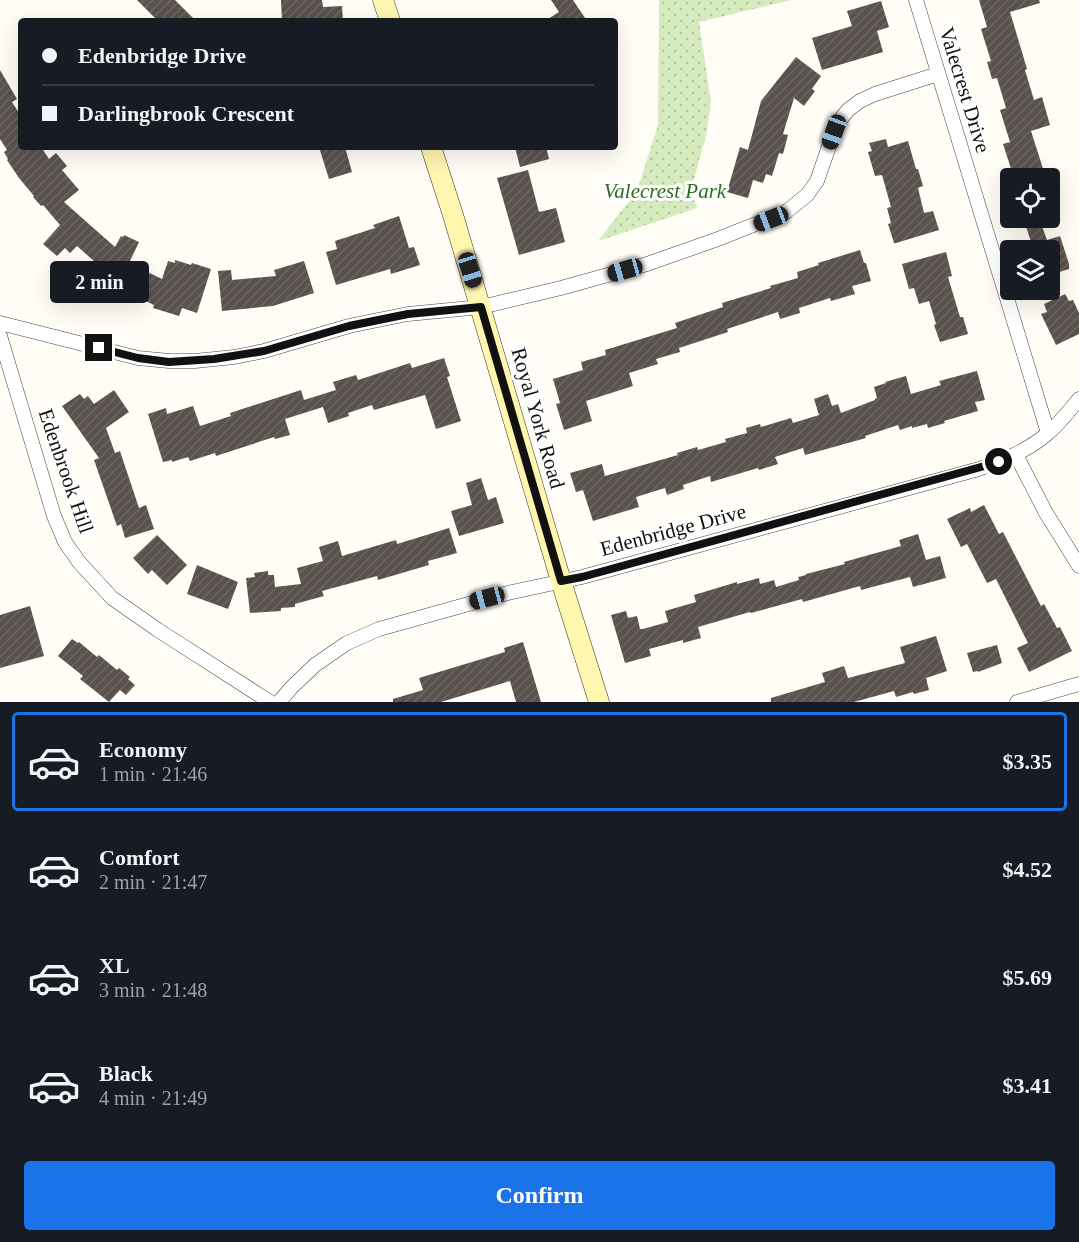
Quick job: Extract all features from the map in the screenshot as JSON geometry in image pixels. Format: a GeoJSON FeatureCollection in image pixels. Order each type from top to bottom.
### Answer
{"type":"FeatureCollection","features":[{"type":"Feature","properties":{"kind":"main road"},"geometry":{"type":"LineString","coordinates":[[383,0],[389,18]]}},
{"type":"Feature","properties":{"kind":"main road","name":"Royal York Road"},"geometry":{"type":"LineString","coordinates":[[432,150],[599,702]]}},
{"type":"Feature","properties":{"kind":"street","name":"Valecrest Drive"},"geometry":{"type":"LineString","coordinates":[[916,0],[1048,433]]}},
{"type":"Feature","properties":{"kind":"street"},"geometry":{"type":"LineString","coordinates":[[0,323],[138,358],[169,362],[195,361],[264,351],[349,326],[398,316],[481,307],[561,288],[647,264],[786,212],[807,195],[817,181],[834,132],[848,110],[875,94],[938,74]]}},
{"type":"Feature","properties":{"kind":"street","name":"Edenbrook Hill"},"geometry":{"type":"LineString","coordinates":[[0,336],[54,516],[65,542],[79,562],[119,603],[270,702]]}},
{"type":"Feature","properties":{"kind":"street","name":"Edenbridge Drive"},"geometry":{"type":"LineString","coordinates":[[279,702],[315,665],[347,643],[379,629],[508,592],[593,574],[980,469],[1016,455],[1048,433],[1079,399]]}},
{"type":"Feature","properties":{"kind":"street"},"geometry":{"type":"LineString","coordinates":[[1016,455],[1046,513],[1079,566]]}},
{"type":"Feature","properties":{"kind":"street"},"geometry":{"type":"LineString","coordinates":[[1017,702],[1079,684]]}},
{"type":"Feature","properties":{"kind":"green space","name":"Valecrest Park"},"geometry":{"type":"Polygon","coordinates":[[[659,0],[791,0],[699,22],[711,102],[706,136],[691,190],[697,208],[598,241],[637,191],[658,125],[659,0]]]}},
{"type":"Feature","properties":{"kind":"building"},"geometry":{"type":"Polygon","coordinates":[[[137,0],[175,0],[193,18],[155,18],[137,0]]]}},
{"type":"Feature","properties":{"kind":"building"},"geometry":{"type":"Polygon","coordinates":[[[281,0],[322,0],[323,7],[342,6],[343,18],[282,18],[281,0]]]}},
{"type":"Feature","properties":{"kind":"building"},"geometry":{"type":"Polygon","coordinates":[[[551,0],[573,0],[585,18],[550,18],[559,12],[551,0]]]}},
{"type":"Feature","properties":{"kind":"building"},"geometry":{"type":"Polygon","coordinates":[[[979,0],[1039,0],[1040,3],[1010,12],[1034,100],[1042,97],[1050,125],[1031,131],[1043,168],[1011,168],[1003,144],[1010,142],[1000,110],[1006,108],[997,78],[992,79],[987,62],[991,61],[981,29],[987,27],[979,0]]]}},
{"type":"Feature","properties":{"kind":"building"},"geometry":{"type":"Polygon","coordinates":[[[881,1],[889,27],[877,31],[883,52],[822,70],[812,38],[852,26],[847,11],[881,1]]]}},
{"type":"Feature","properties":{"kind":"building"},"geometry":{"type":"Polygon","coordinates":[[[796,57],[821,76],[812,89],[815,91],[804,106],[794,98],[783,134],[788,135],[783,154],[779,153],[772,176],[766,174],[763,183],[753,180],[748,198],[727,192],[740,147],[748,150],[761,101],[796,57]]]}},
{"type":"Feature","properties":{"kind":"building"},"geometry":{"type":"Polygon","coordinates":[[[0,70],[17,99],[12,102],[18,111],[18,150],[43,150],[49,159],[56,153],[67,166],[62,170],[79,190],[64,202],[115,247],[124,235],[139,242],[129,263],[162,279],[168,261],[175,263],[175,260],[191,265],[192,263],[211,269],[197,313],[182,308],[179,316],[153,308],[154,305],[100,279],[104,270],[77,246],[70,253],[65,248],[57,256],[43,244],[60,225],[33,197],[19,178],[7,160],[4,152],[7,150],[0,139],[0,70]]]}},
{"type":"Feature","properties":{"kind":"building"},"geometry":{"type":"Polygon","coordinates":[[[886,139],[888,147],[908,141],[923,186],[918,188],[924,213],[933,211],[939,230],[894,243],[888,224],[891,223],[887,208],[891,207],[882,175],[875,176],[868,152],[872,151],[869,143],[886,139]]]}},
{"type":"Feature","properties":{"kind":"building"},"geometry":{"type":"Polygon","coordinates":[[[320,150],[346,150],[352,172],[329,179],[320,150]]]}},
{"type":"Feature","properties":{"kind":"building"},"geometry":{"type":"Polygon","coordinates":[[[516,150],[547,150],[549,159],[520,167],[516,150]]]}},
{"type":"Feature","properties":{"kind":"building"},"geometry":{"type":"Polygon","coordinates":[[[528,170],[539,212],[556,208],[565,242],[519,255],[497,178],[528,170]]]}},
{"type":"Feature","properties":{"kind":"building"},"geometry":{"type":"Polygon","coordinates":[[[399,216],[409,248],[414,247],[420,265],[391,274],[390,269],[336,285],[326,252],[337,249],[335,241],[375,228],[373,225],[399,216]]]}},
{"type":"Feature","properties":{"kind":"building"},"geometry":{"type":"Polygon","coordinates":[[[1027,228],[1043,228],[1047,240],[1030,240],[1027,228]]]}},
{"type":"Feature","properties":{"kind":"building"},"geometry":{"type":"Polygon","coordinates":[[[1060,236],[1069,269],[1060,272],[1060,240],[1047,240],[1060,236]]]}},
{"type":"Feature","properties":{"kind":"building"},"geometry":{"type":"Polygon","coordinates":[[[860,250],[871,281],[852,286],[855,294],[831,301],[830,298],[799,308],[800,313],[780,319],[778,312],[679,348],[680,352],[656,359],[658,364],[629,373],[633,386],[586,401],[592,421],[564,430],[556,404],[560,403],[553,379],[583,370],[581,362],[606,355],[605,350],[677,328],[675,323],[723,307],[722,303],[798,278],[797,272],[819,265],[818,263],[860,250]]]}},
{"type":"Feature","properties":{"kind":"building"},"geometry":{"type":"Polygon","coordinates":[[[946,252],[952,276],[948,277],[960,317],[963,317],[968,334],[940,342],[929,301],[919,304],[914,288],[909,289],[902,264],[946,252]]]}},
{"type":"Feature","properties":{"kind":"building"},"geometry":{"type":"Polygon","coordinates":[[[304,261],[314,293],[273,306],[222,311],[218,271],[231,270],[232,280],[276,276],[274,270],[304,261]]]}},
{"type":"Feature","properties":{"kind":"building"},"geometry":{"type":"Polygon","coordinates":[[[1065,294],[1069,301],[1073,300],[1079,313],[1079,334],[1056,345],[1041,314],[1047,312],[1044,304],[1052,300],[1060,300],[1060,296],[1065,294]]]}},
{"type":"Feature","properties":{"kind":"building"},"geometry":{"type":"Polygon","coordinates":[[[444,358],[450,376],[447,377],[461,421],[436,429],[425,395],[374,410],[372,405],[328,423],[323,407],[285,419],[290,435],[275,439],[274,437],[216,456],[215,453],[190,461],[188,457],[163,462],[148,414],[166,408],[167,414],[193,406],[200,426],[231,416],[230,413],[301,390],[304,400],[336,390],[333,382],[356,375],[358,380],[410,363],[412,368],[444,358]]]}},
{"type":"Feature","properties":{"kind":"building"},"geometry":{"type":"Polygon","coordinates":[[[977,371],[985,400],[975,402],[978,411],[928,428],[927,424],[900,430],[898,425],[865,436],[866,438],[805,455],[803,448],[775,457],[778,464],[759,470],[758,468],[711,482],[710,476],[683,485],[684,489],[667,495],[665,488],[636,497],[639,507],[593,521],[583,490],[576,492],[570,473],[602,464],[605,476],[678,455],[677,453],[697,447],[698,450],[726,442],[725,439],[747,433],[746,428],[760,424],[761,427],[791,418],[793,423],[819,415],[814,399],[828,394],[832,406],[838,404],[841,413],[875,400],[877,398],[874,387],[885,382],[906,376],[911,394],[941,385],[939,381],[977,371]]]}},
{"type":"Feature","properties":{"kind":"building"},"geometry":{"type":"Polygon","coordinates":[[[114,390],[129,412],[106,428],[115,453],[120,451],[139,508],[146,505],[154,529],[125,538],[121,524],[117,526],[94,460],[99,458],[62,406],[80,394],[84,399],[88,396],[94,404],[114,390]]]}},
{"type":"Feature","properties":{"kind":"building"},"geometry":{"type":"Polygon","coordinates":[[[481,478],[488,500],[496,497],[504,523],[459,536],[451,511],[472,505],[466,483],[481,478]]]}},
{"type":"Feature","properties":{"kind":"building"},"geometry":{"type":"Polygon","coordinates":[[[984,505],[999,534],[1003,532],[1041,606],[1044,604],[1057,628],[1060,627],[1072,651],[1029,672],[1017,648],[1028,643],[996,579],[987,583],[967,544],[961,547],[947,519],[970,508],[971,512],[984,505]]]}},
{"type":"Feature","properties":{"kind":"building"},"geometry":{"type":"Polygon","coordinates":[[[449,528],[457,553],[428,561],[429,565],[378,580],[377,576],[322,591],[324,596],[295,604],[295,607],[281,608],[281,611],[250,613],[246,578],[255,577],[254,573],[268,571],[268,575],[274,575],[275,587],[301,584],[297,568],[323,561],[319,547],[338,541],[342,556],[396,540],[397,544],[449,528]]]}},
{"type":"Feature","properties":{"kind":"building"},"geometry":{"type":"Polygon","coordinates":[[[918,534],[926,560],[940,556],[946,578],[913,587],[910,577],[861,590],[860,586],[803,602],[802,599],[750,612],[698,627],[701,638],[649,649],[651,656],[625,663],[611,615],[626,611],[628,618],[637,616],[640,629],[643,629],[668,622],[665,611],[696,602],[694,595],[759,578],[760,584],[774,580],[776,587],[799,580],[798,577],[806,574],[901,546],[899,540],[918,534]]]}},
{"type":"Feature","properties":{"kind":"building"},"geometry":{"type":"Polygon","coordinates":[[[157,535],[187,565],[167,585],[152,570],[148,574],[133,558],[157,535]]]}},
{"type":"Feature","properties":{"kind":"building"},"geometry":{"type":"Polygon","coordinates":[[[197,565],[238,582],[228,609],[187,594],[197,565]]]}},
{"type":"Feature","properties":{"kind":"building"},"geometry":{"type":"Polygon","coordinates":[[[30,606],[44,656],[0,668],[0,615],[30,606]]]}},
{"type":"Feature","properties":{"kind":"building"},"geometry":{"type":"Polygon","coordinates":[[[936,636],[947,671],[926,678],[929,690],[896,697],[894,691],[854,702],[771,702],[771,698],[825,682],[822,673],[844,666],[848,678],[905,663],[900,647],[936,636]]]}},
{"type":"Feature","properties":{"kind":"building"},"geometry":{"type":"Polygon","coordinates":[[[72,639],[97,657],[99,655],[117,670],[119,668],[130,677],[128,679],[135,685],[126,695],[120,690],[109,702],[80,679],[83,676],[58,656],[72,639]]]}},
{"type":"Feature","properties":{"kind":"building"},"geometry":{"type":"Polygon","coordinates":[[[523,642],[541,702],[516,702],[510,681],[441,702],[393,702],[393,699],[423,690],[419,678],[505,652],[504,648],[523,642]]]}},
{"type":"Feature","properties":{"kind":"building"},"geometry":{"type":"Polygon","coordinates":[[[997,645],[1002,663],[973,672],[967,653],[997,645]]]}},
{"type":"Feature","properties":{"kind":"route"},"geometry":{"type":"LineString","coordinates":[[99,348],[138,358],[169,362],[234,357],[264,351],[349,326],[408,314],[481,307],[561,581],[999,462]]}}]}
